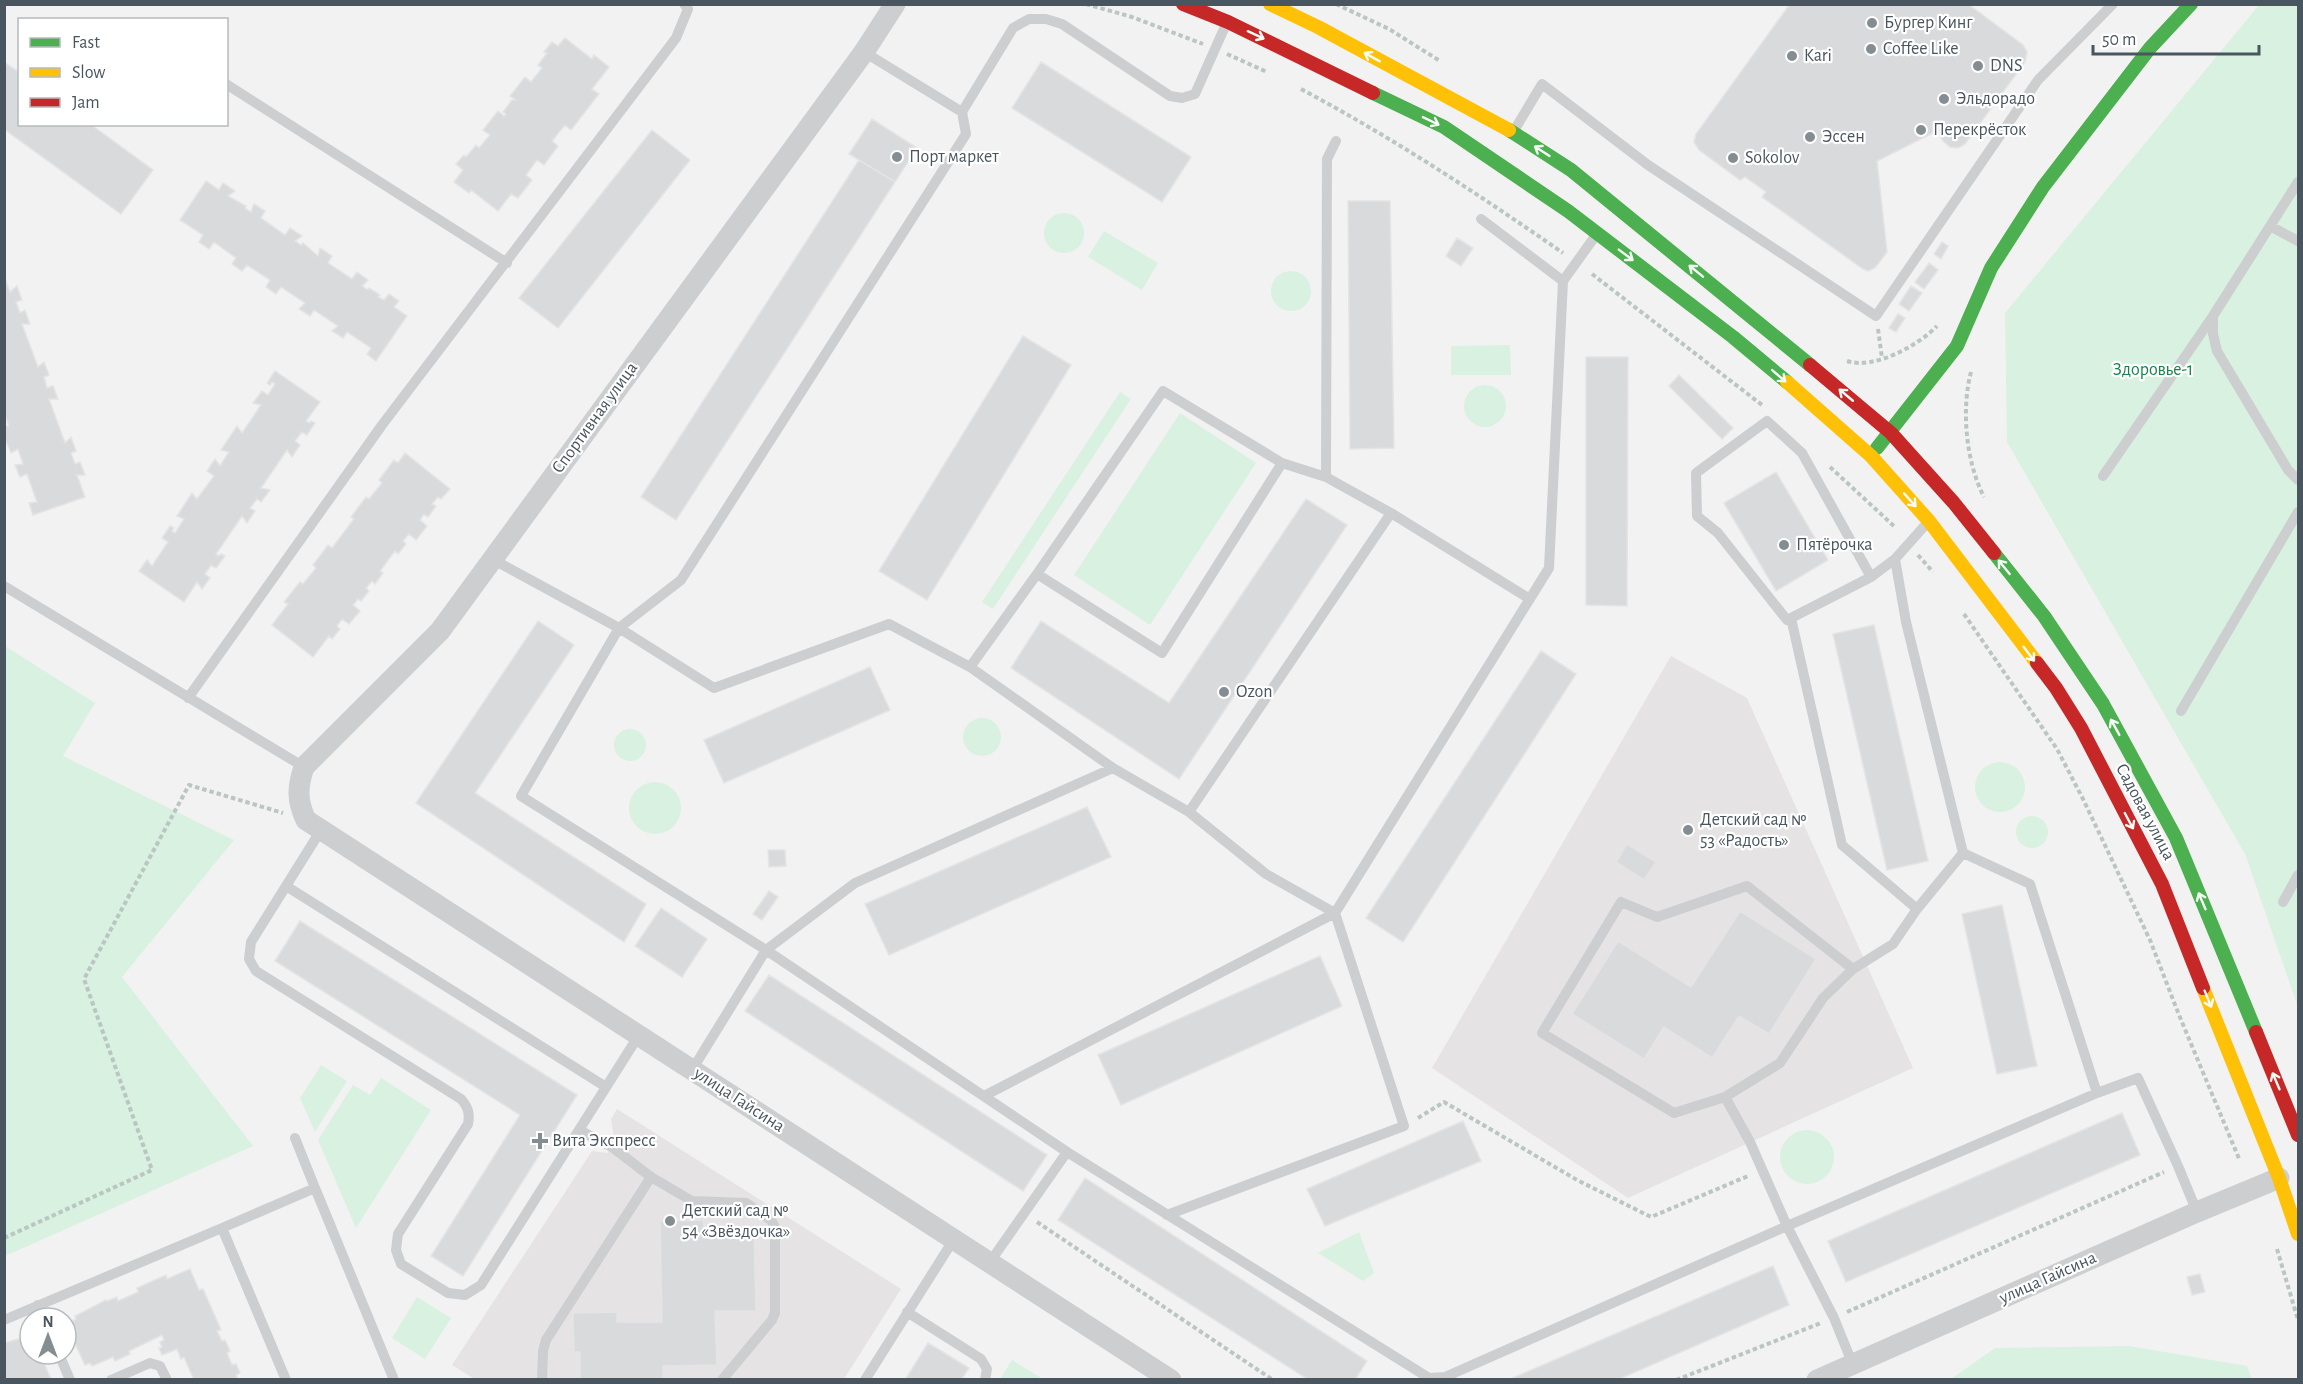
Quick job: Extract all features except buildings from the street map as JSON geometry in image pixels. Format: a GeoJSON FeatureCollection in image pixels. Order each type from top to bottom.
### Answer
{"type":"FeatureCollection","features":[{"type":"Feature","properties":{"kind":"street","name":"Спортивная улица"},"geometry":{"type":"LineString","coordinates":[[304,767],[435,638],[864,52],[896,4]]}},
{"type":"Feature","properties":{"kind":"street","name":"Садовая улица"},"geometry":{"type":"LineString","coordinates":[[1183,4],[1227,22],[1444,127],[1568,211],[1733,337],[1871,456],[1929,521],[2056,688],[2081,728],[2163,884],[2279,1178],[2298,1234]]}},
{"type":"Feature","properties":{"kind":"street","name":"Садовая улица"},"geometry":{"type":"LineString","coordinates":[[1270,4],[1318,27],[1513,132],[1571,170],[1790,347],[1891,433],[1954,503],[2044,616],[2103,704],[2176,838],[2298,1135]]}},
{"type":"Feature","properties":{"kind":"street"},"geometry":{"type":"LineString","coordinates":[[1871,456],[1957,346],[1991,267],[2043,187],[2150,48],[2191,4]]}},
{"type":"Feature","properties":{"kind":"street"},"geometry":{"type":"LineString","coordinates":[[304,767],[298,783],[300,806],[314,825]]}},
{"type":"Feature","properties":{"kind":"street","name":"улица Гайсина"},"geometry":{"type":"LineString","coordinates":[[314,825],[1171,1380]]}},
{"type":"Feature","properties":{"kind":"street","name":"улица Гайсина"},"geometry":{"type":"LineString","coordinates":[[1817,1380],[2279,1178]]}},
{"type":"Feature","properties":{"kind":"lane"},"geometry":{"type":"LineString","coordinates":[[188,698],[382,425],[676,38],[688,9],[684,4]]}},
{"type":"Feature","properties":{"kind":"lane"},"geometry":{"type":"LineString","coordinates":[[1513,132],[1542,84],[1648,165],[1876,316],[2038,80],[2113,4]]}},
{"type":"Feature","properties":{"kind":"lane"},"geometry":{"type":"LineString","coordinates":[[1227,22],[1195,94],[1182,98],[1170,96],[1062,24],[1046,19],[1029,19],[1013,28],[962,112],[966,134],[681,580],[620,628],[521,796],[766,950],[1067,1152],[1429,1379],[1445,1377],[1787,1226],[2097,1093],[2138,1078],[2197,1212]]}},
{"type":"Feature","properties":{"kind":"lane"},"geometry":{"type":"LineString","coordinates":[[864,52],[962,112]]}},
{"type":"Feature","properties":{"kind":"lane"},"geometry":{"type":"LineString","coordinates":[[228,85],[507,263]]}},
{"type":"Feature","properties":{"kind":"lane"},"geometry":{"type":"LineString","coordinates":[[1326,477],[1327,159],[1336,141]]}},
{"type":"Feature","properties":{"kind":"lane"},"geometry":{"type":"LineString","coordinates":[[2103,476],[2213,316],[2298,182]]}},
{"type":"Feature","properties":{"kind":"lane"},"geometry":{"type":"LineString","coordinates":[[1481,219],[1563,281]]}},
{"type":"Feature","properties":{"kind":"lane"},"geometry":{"type":"LineString","coordinates":[[2270,226],[2298,241]]}},
{"type":"Feature","properties":{"kind":"lane"},"geometry":{"type":"LineString","coordinates":[[984,1096],[1335,913],[1550,568],[1563,281],[1598,234]]}},
{"type":"Feature","properties":{"kind":"lane"},"geometry":{"type":"LineString","coordinates":[[2213,316],[2213,334],[2217,351],[2288,470],[2298,480]]}},
{"type":"Feature","properties":{"kind":"lane"},"geometry":{"type":"LineString","coordinates":[[970,668],[1163,391],[1282,463],[1326,477],[1391,513],[1530,599]]}},
{"type":"Feature","properties":{"kind":"lane"},"geometry":{"type":"LineString","coordinates":[[1871,576],[1802,453],[1767,421],[1696,473],[1697,516],[1718,533],[1787,620],[1871,576],[1895,559],[1929,521]]}},
{"type":"Feature","properties":{"kind":"lane"},"geometry":{"type":"LineString","coordinates":[[1037,574],[1162,653],[1282,463]]}},
{"type":"Feature","properties":{"kind":"lane"},"geometry":{"type":"LineString","coordinates":[[2181,711],[2298,512]]}},
{"type":"Feature","properties":{"kind":"lane"},"geometry":{"type":"LineString","coordinates":[[1189,812],[1391,513]]}},
{"type":"Feature","properties":{"kind":"lane"},"geometry":{"type":"LineString","coordinates":[[492,559],[620,628],[714,688],[889,624],[970,668],[1113,768],[1189,812],[1266,874],[1335,913],[1404,1126],[1167,1215]]}},
{"type":"Feature","properties":{"kind":"lane"},"geometry":{"type":"LineString","coordinates":[[1895,559],[1906,622],[1963,853]]}},
{"type":"Feature","properties":{"kind":"lane"},"geometry":{"type":"LineString","coordinates":[[4,586],[304,767]]}},
{"type":"Feature","properties":{"kind":"lane"},"geometry":{"type":"LineString","coordinates":[[1791,618],[1842,845],[1917,909]]}},
{"type":"Feature","properties":{"kind":"lane"},"geometry":{"type":"LineString","coordinates":[[692,1070],[766,950],[855,883],[1113,768]]}},
{"type":"Feature","properties":{"kind":"lane"},"geometry":{"type":"LineString","coordinates":[[314,825],[286,886],[251,942],[248,954],[252,965],[256,971],[461,1099],[468,1110],[468,1124],[398,1234],[396,1250],[401,1264],[448,1293],[456,1295],[473,1292],[481,1286],[639,1035]]}},
{"type":"Feature","properties":{"kind":"lane"},"geometry":{"type":"LineString","coordinates":[[1853,969],[1747,886],[1657,916],[1621,902],[1542,1033],[1674,1113],[1725,1097],[1780,1063],[1823,998],[1853,969],[1893,944],[1917,909],[1963,853]]}},
{"type":"Feature","properties":{"kind":"lane"},"geometry":{"type":"LineString","coordinates":[[1963,853],[2030,884],[2097,1093]]}},
{"type":"Feature","properties":{"kind":"lane"},"geometry":{"type":"LineString","coordinates":[[2283,902],[2298,875]]}},
{"type":"Feature","properties":{"kind":"lane"},"geometry":{"type":"LineString","coordinates":[[286,886],[606,1087]]}},
{"type":"Feature","properties":{"kind":"lane"},"geometry":{"type":"LineString","coordinates":[[1725,1097],[1750,1142],[1853,1365]]}},
{"type":"Feature","properties":{"kind":"lane"},"geometry":{"type":"LineString","coordinates":[[579,1130],[612,1147],[651,1177],[692,1201],[749,1204],[771,1220],[775,1227],[775,1313],[772,1320],[722,1380]]}},
{"type":"Feature","properties":{"kind":"lane"},"geometry":{"type":"LineString","coordinates":[[295,1138],[394,1380]]}},
{"type":"Feature","properties":{"kind":"lane"},"geometry":{"type":"LineString","coordinates":[[990,1262],[1067,1152]]}},
{"type":"Feature","properties":{"kind":"lane"},"geometry":{"type":"LineString","coordinates":[[542,1380],[543,1350],[546,1340],[651,1177]]}},
{"type":"Feature","properties":{"kind":"lane"},"geometry":{"type":"LineString","coordinates":[[4,1320],[315,1188]]}},
{"type":"Feature","properties":{"kind":"lane"},"geometry":{"type":"LineString","coordinates":[[222,1228],[286,1380]]}},
{"type":"Feature","properties":{"kind":"lane"},"geometry":{"type":"LineString","coordinates":[[865,1380],[954,1239]]}},
{"type":"Feature","properties":{"kind":"lane"},"geometry":{"type":"LineString","coordinates":[[907,1312],[981,1359],[987,1369],[985,1380]]}},
{"type":"Feature","properties":{"kind":"lane"},"geometry":{"type":"LineString","coordinates":[[111,1380],[150,1363],[160,1366],[167,1380]]}},
{"type":"Feature","properties":{"kind":"lane"},"geometry":{"type":"LineString","coordinates":[[64,1366],[70,1380]]}},
{"type":"Feature","properties":{"kind":"path"},"geometry":{"type":"LineString","coordinates":[[1086,4],[1132,17],[1203,44]]}},
{"type":"Feature","properties":{"kind":"path"},"geometry":{"type":"LineString","coordinates":[[1336,4],[1389,29],[1448,66]]}},
{"type":"Feature","properties":{"kind":"path"},"geometry":{"type":"LineString","coordinates":[[1227,54],[1277,77]]}},
{"type":"Feature","properties":{"kind":"path"},"geometry":{"type":"LineString","coordinates":[[1296,86],[1351,115],[1452,177],[1564,254]]}},
{"type":"Feature","properties":{"kind":"path"},"geometry":{"type":"LineString","coordinates":[[1592,274],[1749,394]]}},
{"type":"Feature","properties":{"kind":"path"},"geometry":{"type":"LineString","coordinates":[[1876,316],[1881,358]]}},
{"type":"Feature","properties":{"kind":"path"},"geometry":{"type":"LineString","coordinates":[[1844,360],[1850,363],[1865,363],[1914,347],[1939,323]]}},
{"type":"Feature","properties":{"kind":"path"},"geometry":{"type":"LineString","coordinates":[[1915,552],[1938,578]]}},
{"type":"Feature","properties":{"kind":"path"},"geometry":{"type":"LineString","coordinates":[[1959,606],[2057,750],[2083,799],[2150,940],[2240,1161]]}},
{"type":"Feature","properties":{"kind":"path"},"geometry":{"type":"LineString","coordinates":[[4,1238],[152,1170],[84,979],[189,785],[314,825]]}},
{"type":"Feature","properties":{"kind":"path"},"geometry":{"type":"LineString","coordinates":[[1404,1126],[1444,1102],[1577,1180],[1652,1217],[1761,1170]]}},
{"type":"Feature","properties":{"kind":"path"},"geometry":{"type":"LineString","coordinates":[[1676,1380],[1833,1318],[2178,1166]]}},
{"type":"Feature","properties":{"kind":"path"},"geometry":{"type":"LineString","coordinates":[[1024,1213],[1274,1380]]}},
{"type":"Feature","properties":{"kind":"path"},"geometry":{"type":"LineString","coordinates":[[2276,1246],[2298,1320]]}},
{"type":"Feature","properties":{"kind":"shaded area","name":"Детский сад № 53 «Радость»"},"geometry":{"type":"Polygon","coordinates":[[[1671,656],[1747,698],[1913,1068],[1628,1198],[1432,1068],[1671,656]]]}},
{"type":"Feature","properties":{"kind":"shaded area","name":"Детский сад № 54 «Звёздочка»"},"geometry":{"type":"Polygon","coordinates":[[[617,1109],[901,1289],[844,1379],[476,1380],[452,1365],[592,1151],[607,1153],[612,1147],[615,1142],[611,1119],[617,1109]]]}},
{"type":"Feature","properties":{"kind":"green space","name":"Здоровье-1"},"geometry":{"type":"Polygon","coordinates":[[[2259,5],[2298,5],[2298,1007],[2245,854],[2007,442],[2005,313],[2259,5]]]}},
{"type":"Feature","properties":{"kind":"green space"},"geometry":{"type":"Polygon","coordinates":[[[1064,213],[1072,214],[1078,219],[1083,225],[1083,241],[1078,247],[1072,252],[1064,253],[1056,252],[1050,247],[1045,241],[1044,233],[1045,225],[1050,219],[1056,214],[1064,213]]]}},
{"type":"Feature","properties":{"kind":"green space"},"geometry":{"type":"Polygon","coordinates":[[[1104,231],[1158,263],[1142,290],[1088,257],[1104,231]]]}},
{"type":"Feature","properties":{"kind":"green space"},"geometry":{"type":"Polygon","coordinates":[[[1291,271],[1305,277],[1311,291],[1305,305],[1291,311],[1277,305],[1271,291],[1277,277],[1291,271]]]}},
{"type":"Feature","properties":{"kind":"green space"},"geometry":{"type":"Polygon","coordinates":[[[1510,345],[1511,375],[1451,375],[1451,346],[1510,345]]]}},
{"type":"Feature","properties":{"kind":"green space"},"geometry":{"type":"Polygon","coordinates":[[[1485,385],[1493,386],[1500,391],[1505,398],[1505,414],[1500,421],[1493,426],[1485,427],[1477,426],[1470,421],[1465,414],[1464,406],[1465,398],[1470,391],[1477,386],[1485,385]]]}},
{"type":"Feature","properties":{"kind":"green space"},"geometry":{"type":"Polygon","coordinates":[[[1120,392],[1131,399],[993,609],[982,602],[1120,392]]]}},
{"type":"Feature","properties":{"kind":"green space"},"geometry":{"type":"Polygon","coordinates":[[[1180,413],[1256,463],[1150,625],[1074,575],[1180,413]]]}},
{"type":"Feature","properties":{"kind":"green space"},"geometry":{"type":"Polygon","coordinates":[[[5,646],[95,703],[63,756],[234,840],[122,977],[253,1146],[5,1256],[5,646]]]}},
{"type":"Feature","properties":{"kind":"green space"},"geometry":{"type":"Polygon","coordinates":[[[982,718],[996,723],[1001,737],[996,751],[982,756],[968,751],[963,737],[968,723],[982,718]]]}},
{"type":"Feature","properties":{"kind":"green space"},"geometry":{"type":"Polygon","coordinates":[[[630,729],[641,734],[646,745],[641,756],[630,761],[619,756],[614,745],[619,734],[630,729]]]}},
{"type":"Feature","properties":{"kind":"green space"},"geometry":{"type":"Polygon","coordinates":[[[2000,762],[2009,764],[2020,773],[2025,787],[2023,796],[2014,807],[2000,812],[1991,810],[1980,801],[1975,787],[1977,778],[1986,767],[2000,762]]]}},
{"type":"Feature","properties":{"kind":"green space"},"geometry":{"type":"Polygon","coordinates":[[[655,782],[665,784],[673,790],[679,798],[681,808],[679,818],[673,826],[665,832],[655,834],[645,832],[637,826],[631,818],[629,808],[631,798],[637,790],[645,784],[655,782]]]}},
{"type":"Feature","properties":{"kind":"green space"},"geometry":{"type":"Polygon","coordinates":[[[2032,816],[2043,821],[2048,832],[2043,843],[2032,848],[2021,843],[2016,832],[2021,821],[2032,816]]]}},
{"type":"Feature","properties":{"kind":"green space"},"geometry":{"type":"Polygon","coordinates":[[[321,1065],[347,1081],[315,1132],[300,1098],[321,1065]]]}},
{"type":"Feature","properties":{"kind":"green space"},"geometry":{"type":"Polygon","coordinates":[[[381,1078],[431,1110],[356,1228],[318,1140],[353,1085],[370,1095],[381,1078]]]}},
{"type":"Feature","properties":{"kind":"green space"},"geometry":{"type":"Polygon","coordinates":[[[1802,1130],[1812,1130],[1822,1134],[1830,1142],[1834,1157],[1830,1172],[1822,1180],[1812,1184],[1802,1184],[1792,1180],[1784,1172],[1780,1162],[1780,1152],[1784,1142],[1792,1134],[1802,1130]]]}},
{"type":"Feature","properties":{"kind":"green space"},"geometry":{"type":"Polygon","coordinates":[[[1359,1232],[1374,1273],[1363,1281],[1318,1253],[1359,1232]]]}},
{"type":"Feature","properties":{"kind":"green space"},"geometry":{"type":"Polygon","coordinates":[[[417,1297],[451,1318],[425,1359],[392,1338],[417,1297]]]}},
{"type":"Feature","properties":{"kind":"green space"},"geometry":{"type":"Polygon","coordinates":[[[2129,1346],[2247,1366],[2252,1379],[1951,1379],[1995,1348],[2129,1346]]]}},
{"type":"Feature","properties":{"kind":"green space"},"geometry":{"type":"Polygon","coordinates":[[[1012,1360],[1043,1379],[1000,1379],[1012,1360]]]}},
{"type":"Feature","properties":{"kind":"traffic: fast"},"geometry":{"type":"LineString","coordinates":[[1877,448],[1957,346],[1991,268],[2043,187],[2150,48],[2191,4]]}},
{"type":"Feature","properties":{"kind":"traffic: fast"},"geometry":{"type":"LineString","coordinates":[[1373,93],[1444,127],[1568,211],[1733,337],[1787,382]]}},
{"type":"Feature","properties":{"kind":"traffic: fast"},"geometry":{"type":"LineString","coordinates":[[1509,130],[1571,170],[1810,365]]}},
{"type":"Feature","properties":{"kind":"traffic: fast"},"geometry":{"type":"LineString","coordinates":[[1994,553],[2044,616],[2103,704],[2176,838],[2256,1032]]}},
{"type":"Feature","properties":{"kind":"traffic: slow"},"geometry":{"type":"LineString","coordinates":[[1270,4],[1318,27],[1509,130]]}},
{"type":"Feature","properties":{"kind":"traffic: slow"},"geometry":{"type":"LineString","coordinates":[[1787,382],[1871,456],[1929,521],[2037,663]]}},
{"type":"Feature","properties":{"kind":"traffic: slow"},"geometry":{"type":"LineString","coordinates":[[2203,988],[2279,1178],[2298,1234]]}},
{"type":"Feature","properties":{"kind":"traffic: jam"},"geometry":{"type":"LineString","coordinates":[[1183,4],[1228,22],[1373,93]]}},
{"type":"Feature","properties":{"kind":"traffic: jam"},"geometry":{"type":"LineString","coordinates":[[1810,365],[1891,433],[1954,503],[1994,553]]}},
{"type":"Feature","properties":{"kind":"traffic: jam"},"geometry":{"type":"LineString","coordinates":[[2037,663],[2081,728],[2162,884],[2203,988]]}},
{"type":"Feature","properties":{"kind":"traffic: jam"},"geometry":{"type":"LineString","coordinates":[[2256,1032],[2298,1135]]}},
{"type":"Feature","properties":{"kind":"place","name":"Бургер Кинг"},"geometry":{"type":"Point","coordinates":[1872,23]}},
{"type":"Feature","properties":{"kind":"place","name":"Coffee Like"},"geometry":{"type":"Point","coordinates":[1871,49]}},
{"type":"Feature","properties":{"kind":"place","name":"Kari"},"geometry":{"type":"Point","coordinates":[1792,56]}},
{"type":"Feature","properties":{"kind":"place","name":"DNS"},"geometry":{"type":"Point","coordinates":[1978,66]}},
{"type":"Feature","properties":{"kind":"place","name":"Эльдорадо"},"geometry":{"type":"Point","coordinates":[1944,99]}},
{"type":"Feature","properties":{"kind":"place","name":"Перекрёсток"},"geometry":{"type":"Point","coordinates":[1921,130]}},
{"type":"Feature","properties":{"kind":"place","name":"Эссен"},"geometry":{"type":"Point","coordinates":[1810,137]}},
{"type":"Feature","properties":{"kind":"place","name":"Порт маркет"},"geometry":{"type":"Point","coordinates":[897,157]}},
{"type":"Feature","properties":{"kind":"place","name":"Sokolov"},"geometry":{"type":"Point","coordinates":[1733,158]}},
{"type":"Feature","properties":{"kind":"place","name":"Пятёрочка"},"geometry":{"type":"Point","coordinates":[1784,545]}},
{"type":"Feature","properties":{"kind":"place","name":"Ozon"},"geometry":{"type":"Point","coordinates":[1224,692]}},
{"type":"Feature","properties":{"kind":"place","name":"Детский сад № 53 «Радость»"},"geometry":{"type":"Point","coordinates":[1688,830]}},
{"type":"Feature","properties":{"kind":"place","name":"Вита Экспресс"},"geometry":{"type":"Point","coordinates":[540,1141]}},
{"type":"Feature","properties":{"kind":"place","name":"Детский сад № 54 «Звёздочка»"},"geometry":{"type":"Point","coordinates":[670,1221]}}]}
